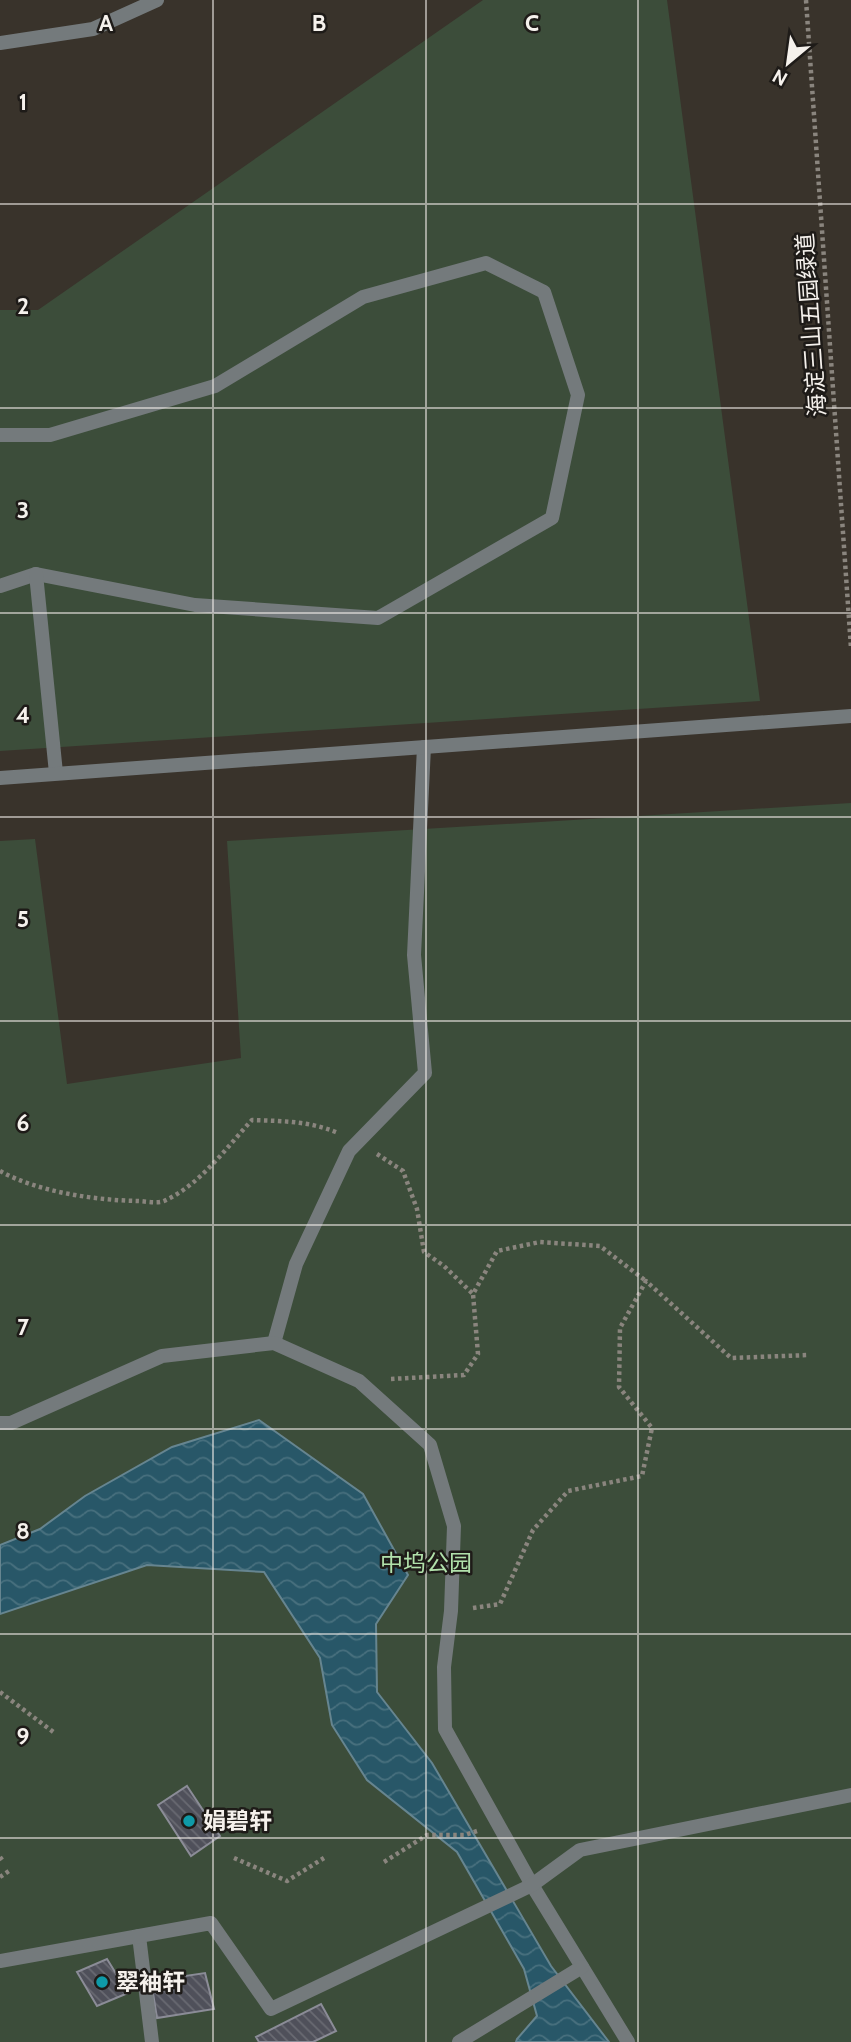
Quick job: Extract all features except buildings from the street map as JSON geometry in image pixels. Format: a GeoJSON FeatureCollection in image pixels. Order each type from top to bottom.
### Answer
{"type":"FeatureCollection","features":[{"type":"Feature","properties":{"kind":"street"},"geometry":{"type":"LineString","coordinates":[[0,43],[93,29],[156,0]]}},
{"type":"Feature","properties":{"kind":"street"},"geometry":{"type":"LineString","coordinates":[[0,435],[50,435],[215,386],[363,297],[486,263],[544,292],[578,395],[552,518],[378,618],[195,605],[36,574],[0,586]]}},
{"type":"Feature","properties":{"kind":"street"},"geometry":{"type":"LineString","coordinates":[[36,574],[56,773]]}},
{"type":"Feature","properties":{"kind":"street"},"geometry":{"type":"LineString","coordinates":[[0,778],[851,716]]}},
{"type":"Feature","properties":{"kind":"street"},"geometry":{"type":"LineString","coordinates":[[274,1343],[296,1264],[349,1151],[425,1073],[414,955],[424,747]]}},
{"type":"Feature","properties":{"kind":"street"},"geometry":{"type":"LineString","coordinates":[[0,1423],[11,1423],[162,1356],[274,1343],[359,1381],[430,1445],[454,1526],[451,1611],[444,1667],[445,1729],[532,1885],[628,2042]]}},
{"type":"Feature","properties":{"kind":"street"},"geometry":{"type":"LineString","coordinates":[[0,1961],[211,1923],[271,2009],[532,1885],[580,1850],[851,1795]]}},
{"type":"Feature","properties":{"kind":"street"},"geometry":{"type":"LineString","coordinates":[[139,1936],[152,2042]]}},
{"type":"Feature","properties":{"kind":"street"},"geometry":{"type":"LineString","coordinates":[[459,2042],[582,1967]]}},
{"type":"Feature","properties":{"kind":"path","name":"海淀三山五园绿道"},"geometry":{"type":"LineString","coordinates":[[806,0],[851,648]]}},
{"type":"Feature","properties":{"kind":"path"},"geometry":{"type":"LineString","coordinates":[[0,1171],[70,1194],[162,1202],[195,1181],[252,1120],[320,1125],[358,1142],[403,1171],[417,1209],[424,1252],[444,1266],[473,1294]]}},
{"type":"Feature","properties":{"kind":"path"},"geometry":{"type":"LineString","coordinates":[[359,1381],[464,1375],[478,1354],[473,1294],[497,1251],[540,1242],[600,1246],[646,1281],[731,1358],[809,1355]]}},
{"type":"Feature","properties":{"kind":"path"},"geometry":{"type":"LineString","coordinates":[[451,1611],[500,1604],[533,1530],[568,1491],[642,1476],[652,1428],[619,1387],[620,1328],[646,1281]]}},
{"type":"Feature","properties":{"kind":"path"},"geometry":{"type":"LineString","coordinates":[[0,1692],[56,1734]]}},
{"type":"Feature","properties":{"kind":"path"},"geometry":{"type":"LineString","coordinates":[[384,1862],[427,1835],[465,1835],[498,1825]]}},
{"type":"Feature","properties":{"kind":"path"},"geometry":{"type":"LineString","coordinates":[[234,1858],[287,1881],[324,1858]]}},
{"type":"Feature","properties":{"kind":"path"},"geometry":{"type":"LineString","coordinates":[[0,1877],[9,1871]]}},
{"type":"Feature","properties":{"kind":"green space"},"geometry":{"type":"Polygon","coordinates":[[[483,0],[667,0],[760,701],[0,751],[0,310],[38,310],[483,0]]]}},
{"type":"Feature","properties":{"kind":"green space","name":"中坞公园"},"geometry":{"type":"Polygon","coordinates":[[[851,803],[851,2042],[0,2042],[0,841],[35,839],[67,1084],[241,1058],[227,841],[851,803]]]}},
{"type":"Feature","properties":{"kind":"water"},"geometry":{"type":"Polygon","coordinates":[[[259,1420],[363,1494],[408,1575],[376,1624],[377,1692],[432,1763],[551,1966],[609,2042],[516,2042],[537,2016],[524,1969],[457,1852],[367,1780],[332,1725],[320,1658],[264,1572],[147,1565],[0,1614],[0,1545],[40,1529],[85,1496],[172,1447],[259,1420]]]}},
{"type":"Feature","properties":{"kind":"place","name":"娟碧轩"},"geometry":{"type":"Point","coordinates":[189,1821]}},
{"type":"Feature","properties":{"kind":"place","name":"翠袖轩"},"geometry":{"type":"Point","coordinates":[102,1982]}}]}
